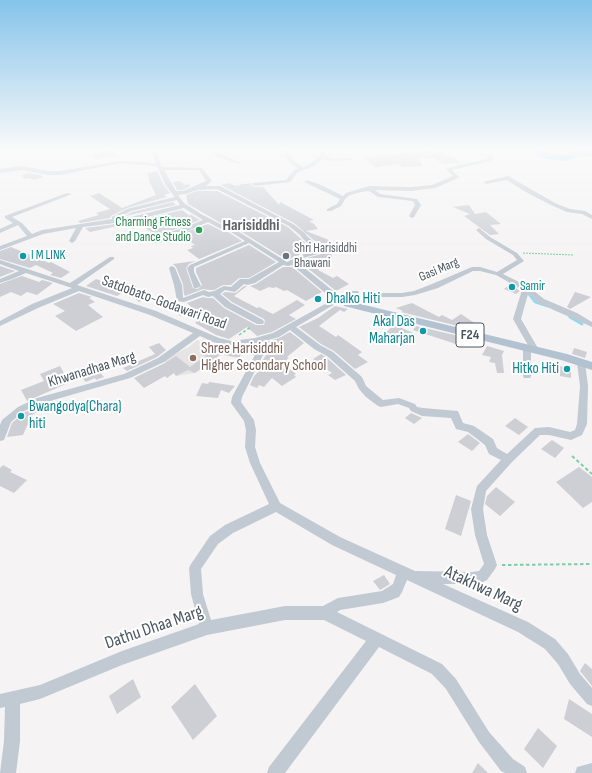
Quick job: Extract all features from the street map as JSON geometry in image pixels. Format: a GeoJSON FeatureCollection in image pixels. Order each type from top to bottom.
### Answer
{"type":"FeatureCollection","features":[{"type":"Feature","properties":{"kind":"main road","name":"Satdobato-Godawari Road"},"geometry":{"type":"LineString","coordinates":[[348,304],[592,366]]}},
{"type":"Feature","properties":{"kind":"street"},"geometry":{"type":"LineString","coordinates":[[169,185],[185,206],[225,229],[229,228],[288,264],[301,257],[320,251],[336,250]]}},
{"type":"Feature","properties":{"kind":"street"},"geometry":{"type":"LineString","coordinates":[[107,221],[129,210],[176,196],[201,185]]}},
{"type":"Feature","properties":{"kind":"street"},"geometry":{"type":"LineString","coordinates":[[317,185],[343,198]]}},
{"type":"Feature","properties":{"kind":"street"},"geometry":{"type":"LineString","coordinates":[[329,210],[339,205],[343,198],[354,192],[369,188],[411,189],[433,187],[437,185]]}},
{"type":"Feature","properties":{"kind":"street"},"geometry":{"type":"LineString","coordinates":[[519,185],[569,211],[583,212],[592,217]]}},
{"type":"Feature","properties":{"kind":"street"},"geometry":{"type":"LineString","coordinates":[[196,188],[216,186],[291,225],[303,234],[304,237],[320,251]]}},
{"type":"Feature","properties":{"kind":"street"},"geometry":{"type":"LineString","coordinates":[[369,188],[378,195],[415,200],[418,202],[418,205],[412,216]]}},
{"type":"Feature","properties":{"kind":"street"},"geometry":{"type":"LineString","coordinates":[[30,235],[18,223],[7,217],[69,194]]}},
{"type":"Feature","properties":{"kind":"street"},"geometry":{"type":"LineString","coordinates":[[0,248],[30,235],[51,230],[107,221],[131,219],[185,206]]}},
{"type":"Feature","properties":{"kind":"street"},"geometry":{"type":"LineString","coordinates":[[157,242],[167,238],[175,232],[185,230],[208,220]]}},
{"type":"Feature","properties":{"kind":"street"},"geometry":{"type":"LineString","coordinates":[[0,232],[18,223]]}},
{"type":"Feature","properties":{"kind":"street"},"geometry":{"type":"LineString","coordinates":[[72,241],[80,226]]}},
{"type":"Feature","properties":{"kind":"street"},"geometry":{"type":"LineString","coordinates":[[479,230],[488,238],[515,254],[521,261],[498,274]]}},
{"type":"Feature","properties":{"kind":"street"},"geometry":{"type":"LineString","coordinates":[[197,286],[190,268],[192,266],[250,240]]}},
{"type":"Feature","properties":{"kind":"street"},"geometry":{"type":"LineString","coordinates":[[71,286],[112,258]]}},
{"type":"Feature","properties":{"kind":"street","name":"Satdobato-Godawari Road"},"geometry":{"type":"LineString","coordinates":[[0,262],[153,313],[199,333],[232,344],[256,341],[276,335],[330,304],[339,302],[348,304]]}},
{"type":"Feature","properties":{"kind":"street"},"geometry":{"type":"LineString","coordinates":[[215,294],[224,288],[232,290],[243,281],[247,283],[252,281],[284,262]]}},
{"type":"Feature","properties":{"kind":"street"},"geometry":{"type":"LineString","coordinates":[[293,262],[334,296],[330,304]]}},
{"type":"Feature","properties":{"kind":"street"},"geometry":{"type":"LineString","coordinates":[[172,268],[178,285],[180,299],[184,300],[204,292],[208,295],[213,292],[228,305],[260,322]]}},
{"type":"Feature","properties":{"kind":"street","name":"Gasi Marg"},"geometry":{"type":"LineString","coordinates":[[376,294],[402,296],[415,293],[435,286],[472,269],[480,269],[498,274],[515,282],[541,301],[574,315],[592,325]]}},
{"type":"Feature","properties":{"kind":"street"},"geometry":{"type":"LineString","coordinates":[[0,281],[10,278],[24,270]]}},
{"type":"Feature","properties":{"kind":"street"},"geometry":{"type":"LineString","coordinates":[[0,324],[35,306],[79,288]]}},
{"type":"Feature","properties":{"kind":"street"},"geometry":{"type":"LineString","coordinates":[[526,289],[517,319],[531,350],[528,376]]}},
{"type":"Feature","properties":{"kind":"street"},"geometry":{"type":"LineString","coordinates":[[348,304],[355,293]]}},
{"type":"Feature","properties":{"kind":"street"},"geometry":{"type":"LineString","coordinates":[[290,327],[317,347],[330,354],[360,379],[362,387],[369,395],[381,404],[399,401],[422,412],[455,414],[459,426],[471,429],[488,442],[493,451],[508,459]]}},
{"type":"Feature","properties":{"kind":"street","name":"Khwanadhaa Marg"},"geometry":{"type":"LineString","coordinates":[[0,437],[7,420],[20,409],[40,400],[127,376],[161,360],[199,333]]}},
{"type":"Feature","properties":{"kind":"street"},"geometry":{"type":"LineString","coordinates":[[207,628],[196,594],[195,568],[214,540],[229,529],[276,506],[255,463],[250,447],[251,430],[248,420],[236,403],[237,397],[260,353],[256,341]]}},
{"type":"Feature","properties":{"kind":"street"},"geometry":{"type":"LineString","coordinates":[[519,773],[507,765],[484,738],[451,684],[437,669],[325,613],[338,604],[383,597],[394,592],[408,574],[472,578],[483,576],[491,565],[482,535],[477,509],[482,489],[508,459],[538,431],[549,431],[571,436],[579,432],[582,424],[584,386],[581,363]]}},
{"type":"Feature","properties":{"kind":"street","name":"Atakhwa Marg"},"geometry":{"type":"LineString","coordinates":[[276,506],[336,541],[523,627],[550,644],[563,659],[575,679],[592,699]]}},
{"type":"Feature","properties":{"kind":"street","name":"Dathu Dhaa Marg"},"geometry":{"type":"LineString","coordinates":[[6,700],[40,692],[122,658],[207,628],[285,613],[325,613]]}},
{"type":"Feature","properties":{"kind":"street"},"geometry":{"type":"LineString","coordinates":[[275,773],[377,638]]}},
{"type":"Feature","properties":{"kind":"street"},"geometry":{"type":"LineString","coordinates":[[6,700],[12,741],[8,773]]}},
{"type":"Feature","properties":{"kind":"street"},"geometry":{"type":"LineString","coordinates":[[583,773],[592,771]]}},
{"type":"Feature","properties":{"kind":"path"},"geometry":{"type":"LineString","coordinates":[[222,190],[238,185]]}},
{"type":"Feature","properties":{"kind":"path"},"geometry":{"type":"LineString","coordinates":[[515,254],[533,253],[573,255]]}},
{"type":"Feature","properties":{"kind":"path"},"geometry":{"type":"LineString","coordinates":[[232,344],[235,338],[241,333],[260,322]]}},
{"type":"Feature","properties":{"kind":"path"},"geometry":{"type":"LineString","coordinates":[[572,456],[592,474]]}},
{"type":"Feature","properties":{"kind":"path"},"geometry":{"type":"LineString","coordinates":[[491,565],[592,564]]}},
{"type":"Feature","properties":{"kind":"shaded area","name":"Shree Harisiddhi Higher Secondary School"},"geometry":{"type":"Polygon","coordinates":[[[197,340],[223,353],[195,373],[176,376],[164,361],[174,354],[189,347],[197,340]]]}},
{"type":"Feature","properties":{"kind":"building"},"geometry":{"type":"Polygon","coordinates":[[[151,185],[164,185],[170,193],[164,195],[167,197],[127,208],[111,216],[110,218],[80,223],[78,221],[99,215],[96,213],[110,209],[90,196],[99,193],[122,208],[156,195],[151,185]]]}},
{"type":"Feature","properties":{"kind":"building"},"geometry":{"type":"Polygon","coordinates":[[[175,185],[190,186],[183,190],[177,190],[175,185]]]}},
{"type":"Feature","properties":{"kind":"building"},"geometry":{"type":"Polygon","coordinates":[[[221,185],[233,185],[236,187],[251,185],[254,187],[263,187],[279,205],[280,202],[314,220],[309,221],[318,229],[306,231],[329,240],[331,247],[323,248],[294,223],[221,185]]]}},
{"type":"Feature","properties":{"kind":"building"},"geometry":{"type":"Polygon","coordinates":[[[197,191],[217,191],[288,227],[312,249],[287,260],[232,226],[226,226],[188,204],[186,195],[197,191]]]}},
{"type":"Feature","properties":{"kind":"building"},"geometry":{"type":"Polygon","coordinates":[[[173,202],[176,205],[125,216],[132,212],[173,202]]]}},
{"type":"Feature","properties":{"kind":"building"},"geometry":{"type":"Polygon","coordinates":[[[469,205],[475,214],[486,212],[501,224],[490,225],[499,234],[490,235],[464,216],[470,214],[453,207],[469,205]]]}},
{"type":"Feature","properties":{"kind":"building"},"geometry":{"type":"Polygon","coordinates":[[[182,210],[190,216],[190,214],[200,220],[173,230],[161,237],[148,230],[140,223],[125,228],[122,225],[90,232],[85,228],[131,222],[182,210]]]}},
{"type":"Feature","properties":{"kind":"building"},"geometry":{"type":"Polygon","coordinates":[[[208,224],[222,231],[228,232],[242,241],[199,259],[187,250],[193,248],[191,246],[195,245],[180,234],[208,224]]]}},
{"type":"Feature","properties":{"kind":"building"},"geometry":{"type":"Polygon","coordinates":[[[249,245],[276,262],[249,278],[239,278],[231,285],[223,285],[214,290],[203,289],[185,296],[183,284],[176,267],[173,264],[195,261],[189,264],[186,268],[193,288],[198,289],[202,285],[196,272],[196,268],[249,245]]]}},
{"type":"Feature","properties":{"kind":"building"},"geometry":{"type":"Polygon","coordinates":[[[11,247],[49,263],[51,262],[70,272],[61,278],[50,275],[53,273],[36,265],[30,268],[0,259],[0,251],[11,247]]]}},
{"type":"Feature","properties":{"kind":"building"},"geometry":{"type":"Polygon","coordinates":[[[331,253],[332,257],[322,262],[318,270],[333,278],[337,276],[349,284],[336,291],[300,262],[304,259],[321,254],[331,253]]]}},
{"type":"Feature","properties":{"kind":"building"},"geometry":{"type":"Polygon","coordinates":[[[0,266],[15,271],[0,277],[0,266]]]}},
{"type":"Feature","properties":{"kind":"building"},"geometry":{"type":"Polygon","coordinates":[[[283,267],[292,267],[322,292],[306,301],[287,290],[284,291],[276,287],[269,287],[260,291],[250,286],[256,284],[283,267]]]}},
{"type":"Feature","properties":{"kind":"building"},"geometry":{"type":"Polygon","coordinates":[[[22,276],[39,282],[42,280],[53,283],[37,295],[27,292],[21,296],[11,292],[0,297],[0,284],[22,276]]]}},
{"type":"Feature","properties":{"kind":"building"},"geometry":{"type":"Polygon","coordinates":[[[96,279],[108,283],[111,282],[124,289],[135,285],[144,299],[139,302],[124,292],[117,296],[86,286],[96,279]]]}},
{"type":"Feature","properties":{"kind":"building","name":"Samir"},"geometry":{"type":"Polygon","coordinates":[[[510,284],[520,291],[516,294],[504,289],[510,284]]]}},
{"type":"Feature","properties":{"kind":"building"},"geometry":{"type":"Polygon","coordinates":[[[244,286],[247,286],[234,296],[257,308],[259,307],[273,314],[297,300],[305,305],[289,315],[296,319],[272,332],[257,336],[247,327],[229,339],[216,335],[195,323],[200,315],[187,303],[203,297],[213,298],[224,308],[256,325],[264,325],[264,319],[232,302],[222,294],[225,292],[236,293],[244,286]]]}},
{"type":"Feature","properties":{"kind":"building"},"geometry":{"type":"Polygon","coordinates":[[[575,292],[591,297],[570,309],[567,307],[575,292]]]}},
{"type":"Feature","properties":{"kind":"building"},"geometry":{"type":"Polygon","coordinates":[[[79,293],[92,297],[89,298],[95,302],[88,305],[103,317],[76,331],[55,316],[65,311],[53,304],[79,293]]]}},
{"type":"Feature","properties":{"kind":"building"},"geometry":{"type":"Polygon","coordinates":[[[161,296],[191,310],[180,316],[160,298],[161,296]]]}},
{"type":"Feature","properties":{"kind":"building"},"geometry":{"type":"Polygon","coordinates":[[[412,303],[439,317],[442,315],[452,320],[461,314],[476,324],[470,329],[401,312],[403,311],[396,308],[412,303]]]}},
{"type":"Feature","properties":{"kind":"building"},"geometry":{"type":"Polygon","coordinates":[[[335,306],[348,309],[344,312],[340,310],[319,326],[336,337],[338,335],[362,352],[358,355],[368,362],[355,369],[334,351],[321,344],[299,327],[318,318],[335,306]]]}},
{"type":"Feature","properties":{"kind":"building"},"geometry":{"type":"Polygon","coordinates":[[[393,326],[413,333],[404,341],[385,333],[393,326]]]}},
{"type":"Feature","properties":{"kind":"building"},"geometry":{"type":"Polygon","coordinates":[[[416,326],[463,337],[459,345],[413,330],[416,326]]]}},
{"type":"Feature","properties":{"kind":"building"},"geometry":{"type":"Polygon","coordinates":[[[290,332],[304,343],[282,363],[296,374],[294,375],[296,377],[282,386],[272,378],[264,387],[259,385],[257,388],[250,385],[254,376],[264,366],[260,365],[267,353],[265,351],[267,349],[264,347],[266,345],[263,343],[279,338],[290,332]]]}},
{"type":"Feature","properties":{"kind":"building"},"geometry":{"type":"Polygon","coordinates":[[[159,343],[166,350],[157,357],[127,371],[123,368],[155,354],[149,347],[159,343]]]}},
{"type":"Feature","properties":{"kind":"building"},"geometry":{"type":"Polygon","coordinates":[[[487,346],[504,351],[502,355],[504,373],[497,373],[495,363],[489,362],[491,357],[482,355],[487,346]]]}},
{"type":"Feature","properties":{"kind":"building"},"geometry":{"type":"Polygon","coordinates":[[[214,348],[223,353],[195,373],[188,370],[176,376],[174,373],[167,378],[165,376],[144,388],[134,378],[176,356],[190,367],[206,356],[203,355],[214,348]]]}},
{"type":"Feature","properties":{"kind":"building"},"geometry":{"type":"Polygon","coordinates":[[[230,348],[244,349],[239,358],[224,355],[230,348]]]}},
{"type":"Feature","properties":{"kind":"building"},"geometry":{"type":"Polygon","coordinates":[[[574,348],[587,352],[585,358],[572,354],[574,348]]]}},
{"type":"Feature","properties":{"kind":"building"},"geometry":{"type":"Polygon","coordinates":[[[321,354],[346,375],[335,380],[328,375],[332,373],[313,359],[321,354]]]}},
{"type":"Feature","properties":{"kind":"building"},"geometry":{"type":"Polygon","coordinates":[[[60,366],[65,375],[75,370],[80,378],[27,401],[21,390],[44,381],[40,374],[60,366]]]}},
{"type":"Feature","properties":{"kind":"building"},"geometry":{"type":"Polygon","coordinates":[[[560,366],[571,369],[571,378],[560,376],[560,366]]]}},
{"type":"Feature","properties":{"kind":"building"},"geometry":{"type":"Polygon","coordinates":[[[97,369],[104,377],[96,380],[95,378],[86,382],[81,377],[97,369]]]}},
{"type":"Feature","properties":{"kind":"building"},"geometry":{"type":"Polygon","coordinates":[[[209,382],[235,386],[229,393],[221,390],[218,398],[196,396],[202,383],[208,384],[209,382]]]}},
{"type":"Feature","properties":{"kind":"building"},"geometry":{"type":"Polygon","coordinates":[[[38,407],[41,410],[32,415],[23,435],[7,437],[12,423],[25,412],[38,407]]]}},
{"type":"Feature","properties":{"kind":"building"},"geometry":{"type":"Polygon","coordinates":[[[411,413],[422,418],[414,424],[405,418],[411,413]]]}},
{"type":"Feature","properties":{"kind":"building"},"geometry":{"type":"Polygon","coordinates":[[[515,418],[528,427],[519,435],[505,426],[515,418]]]}},
{"type":"Feature","properties":{"kind":"building"},"geometry":{"type":"Polygon","coordinates":[[[468,434],[480,443],[472,451],[458,442],[468,434]]]}},
{"type":"Feature","properties":{"kind":"building"},"geometry":{"type":"Polygon","coordinates":[[[552,440],[564,448],[555,458],[541,449],[552,440]]]}},
{"type":"Feature","properties":{"kind":"building"},"geometry":{"type":"Polygon","coordinates":[[[3,465],[12,470],[10,472],[27,480],[14,493],[0,486],[0,468],[3,465]]]}},
{"type":"Feature","properties":{"kind":"building"},"geometry":{"type":"Polygon","coordinates":[[[579,467],[592,477],[592,502],[583,508],[556,482],[579,467]]]}},
{"type":"Feature","properties":{"kind":"building"},"geometry":{"type":"Polygon","coordinates":[[[496,487],[515,502],[500,516],[485,504],[487,496],[496,487]]]}},
{"type":"Feature","properties":{"kind":"building"},"geometry":{"type":"Polygon","coordinates":[[[456,495],[471,501],[461,536],[445,529],[456,495]]]}},
{"type":"Feature","properties":{"kind":"building"},"geometry":{"type":"Polygon","coordinates":[[[384,575],[390,584],[380,590],[373,581],[384,575]]]}},
{"type":"Feature","properties":{"kind":"building"},"geometry":{"type":"Polygon","coordinates":[[[585,663],[592,669],[592,686],[580,671],[585,663]]]}},
{"type":"Feature","properties":{"kind":"building"},"geometry":{"type":"Polygon","coordinates":[[[133,679],[141,697],[117,714],[109,696],[133,679]]]}},
{"type":"Feature","properties":{"kind":"building"},"geometry":{"type":"Polygon","coordinates":[[[195,684],[217,716],[193,740],[171,707],[195,684]]]}},
{"type":"Feature","properties":{"kind":"building"},"geometry":{"type":"Polygon","coordinates":[[[569,699],[592,714],[592,737],[564,719],[569,699]]]}},
{"type":"Feature","properties":{"kind":"building"},"geometry":{"type":"Polygon","coordinates":[[[538,728],[557,746],[543,768],[524,749],[538,728]]]}},
{"type":"Feature","properties":{"kind":"building"},"geometry":{"type":"Polygon","coordinates":[[[478,763],[488,773],[472,773],[478,763]]]}},
{"type":"Feature","properties":{"kind":"waterway"},"geometry":{"type":"LineString","coordinates":[[528,293],[535,302],[547,306]]}},
{"type":"Feature","properties":{"kind":"waterway"},"geometry":{"type":"LineString","coordinates":[[570,317],[582,324]]}},
{"type":"Feature","properties":{"kind":"place","name":"Charming Fitness and Dance Studio"},"geometry":{"type":"Point","coordinates":[199,230]}},
{"type":"Feature","properties":{"kind":"place","name":"I M LINK"},"geometry":{"type":"Point","coordinates":[23,256]}},
{"type":"Feature","properties":{"kind":"place","name":"Shri Harisiddhi Bhawani"},"geometry":{"type":"Point","coordinates":[286,256]}},
{"type":"Feature","properties":{"kind":"place","name":"Samir"},"geometry":{"type":"Point","coordinates":[512,287]}},
{"type":"Feature","properties":{"kind":"place","name":"Dhalko Hiti"},"geometry":{"type":"Point","coordinates":[318,299]}},
{"type":"Feature","properties":{"kind":"place","name":"Akal Das Maharjan"},"geometry":{"type":"Point","coordinates":[423,331]}},
{"type":"Feature","properties":{"kind":"place","name":"Shree Harisiddhi Higher Secondary School"},"geometry":{"type":"Point","coordinates":[193,358]}},
{"type":"Feature","properties":{"kind":"place","name":"Hitko Hiti"},"geometry":{"type":"Point","coordinates":[567,369]}},
{"type":"Feature","properties":{"kind":"place","name":"Bwangodya(Chara) hiti"},"geometry":{"type":"Point","coordinates":[21,416]}},
{"type":"Feature","properties":{"kind":"district","name":"Harisiddhi"},"geometry":{"type":"Point","coordinates":[251,226]}}]}
